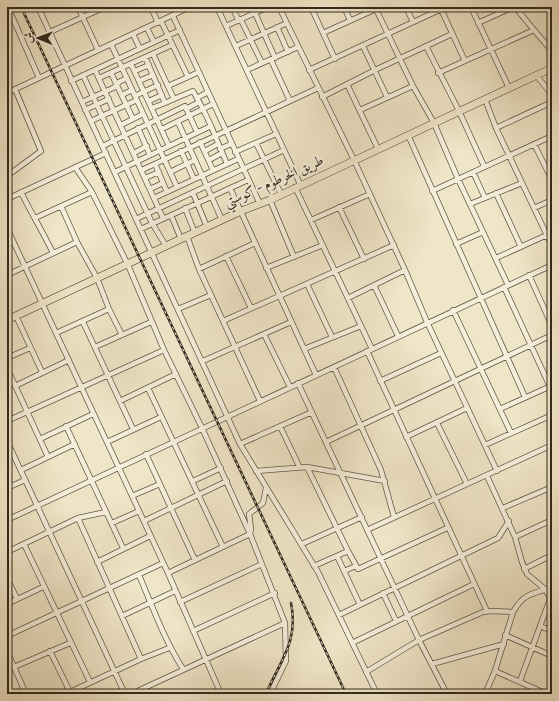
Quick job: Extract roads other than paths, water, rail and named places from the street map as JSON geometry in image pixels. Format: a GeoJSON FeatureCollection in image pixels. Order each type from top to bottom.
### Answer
{"type":"FeatureCollection","features":[{"type":"Feature","properties":{"kind":"highway","name":"طريق الخرطوم - كوستي"},"geometry":{"type":"LineString","coordinates":[[7,320],[128,265],[241,211],[270,200],[552,68]]}},
{"type":"Feature","properties":{"kind":"street"},"geometry":{"type":"LineString","coordinates":[[8,7],[40,78]]}},
{"type":"Feature","properties":{"kind":"street"},"geometry":{"type":"LineString","coordinates":[[38,7],[64,66],[203,361],[240,444],[302,544],[339,615],[377,694]]}},
{"type":"Feature","properties":{"kind":"street"},"geometry":{"type":"LineString","coordinates":[[78,7],[98,50]]}},
{"type":"Feature","properties":{"kind":"street"},"geometry":{"type":"LineString","coordinates":[[50,32],[105,7]]}},
{"type":"Feature","properties":{"kind":"street"},"geometry":{"type":"LineString","coordinates":[[151,7],[168,36],[188,77]]}},
{"type":"Feature","properties":{"kind":"street"},"geometry":{"type":"LineString","coordinates":[[217,7],[284,150],[311,220],[361,326],[380,381],[460,557],[487,611]]}},
{"type":"Feature","properties":{"kind":"street"},"geometry":{"type":"LineString","coordinates":[[232,7],[262,63]]}},
{"type":"Feature","properties":{"kind":"street"},"geometry":{"type":"LineString","coordinates":[[226,26],[268,7]]}},
{"type":"Feature","properties":{"kind":"street"},"geometry":{"type":"LineString","coordinates":[[280,7],[394,245],[441,354],[497,471]]}},
{"type":"Feature","properties":{"kind":"street"},"geometry":{"type":"LineString","coordinates":[[311,7],[335,59]]}},
{"type":"Feature","properties":{"kind":"street"},"geometry":{"type":"LineString","coordinates":[[344,7],[350,20]]}},
{"type":"Feature","properties":{"kind":"street"},"geometry":{"type":"LineString","coordinates":[[406,7],[413,22]]}},
{"type":"Feature","properties":{"kind":"street"},"geometry":{"type":"LineString","coordinates":[[471,7],[509,88]]}},
{"type":"Feature","properties":{"kind":"street"},"geometry":{"type":"LineString","coordinates":[[478,23],[514,7],[552,51]]}},
{"type":"Feature","properties":{"kind":"street"},"geometry":{"type":"LineString","coordinates":[[550,7],[552,11]]}},
{"type":"Feature","properties":{"kind":"street"},"geometry":{"type":"LineString","coordinates":[[8,91],[40,78],[173,16],[187,8]]}},
{"type":"Feature","properties":{"kind":"street"},"geometry":{"type":"LineString","coordinates":[[323,33],[375,8],[413,86],[434,123],[458,179],[496,258],[530,345],[551,388],[500,409]]}},
{"type":"Feature","properties":{"kind":"street"},"geometry":{"type":"LineString","coordinates":[[309,70],[444,8],[452,34],[465,61]]}},
{"type":"Feature","properties":{"kind":"street"},"geometry":{"type":"LineString","coordinates":[[255,13],[290,102]]}},
{"type":"Feature","properties":{"kind":"street"},"geometry":{"type":"LineString","coordinates":[[173,16],[260,204]]}},
{"type":"Feature","properties":{"kind":"street"},"geometry":{"type":"LineString","coordinates":[[7,20],[13,18]]}},
{"type":"Feature","properties":{"kind":"street"},"geometry":{"type":"LineString","coordinates":[[236,46],[287,23]]}},
{"type":"Feature","properties":{"kind":"street"},"geometry":{"type":"LineString","coordinates":[[147,28],[154,42]]}},
{"type":"Feature","properties":{"kind":"street"},"geometry":{"type":"LineString","coordinates":[[277,28],[288,52]]}},
{"type":"Feature","properties":{"kind":"street"},"geometry":{"type":"LineString","coordinates":[[71,80],[180,30]]}},
{"type":"Feature","properties":{"kind":"street"},"geometry":{"type":"LineString","coordinates":[[438,73],[534,30]]}},
{"type":"Feature","properties":{"kind":"street"},"geometry":{"type":"LineString","coordinates":[[282,37],[291,32]]}},
{"type":"Feature","properties":{"kind":"street"},"geometry":{"type":"LineString","coordinates":[[133,34],[140,49]]}},
{"type":"Feature","properties":{"kind":"street"},"geometry":{"type":"LineString","coordinates":[[322,97],[399,58],[452,34]]}},
{"type":"Feature","properties":{"kind":"street"},"geometry":{"type":"LineString","coordinates":[[111,44],[177,187]]}},
{"type":"Feature","properties":{"kind":"street"},"geometry":{"type":"LineString","coordinates":[[99,78],[172,45]]}},
{"type":"Feature","properties":{"kind":"street"},"geometry":{"type":"LineString","coordinates":[[363,46],[387,97]]}},
{"type":"Feature","properties":{"kind":"street"},"geometry":{"type":"LineString","coordinates":[[426,46],[438,73],[459,111],[484,166]]}},
{"type":"Feature","properties":{"kind":"street"},"geometry":{"type":"LineString","coordinates":[[247,70],[298,47]]}},
{"type":"Feature","properties":{"kind":"street"},"geometry":{"type":"LineString","coordinates":[[153,54],[174,99]]}},
{"type":"Feature","properties":{"kind":"street"},"geometry":{"type":"LineString","coordinates":[[146,57],[165,103]]}},
{"type":"Feature","properties":{"kind":"street"},"geometry":{"type":"LineString","coordinates":[[131,64],[170,146]]}},
{"type":"Feature","properties":{"kind":"street"},"geometry":{"type":"LineString","coordinates":[[135,71],[149,65]]}},
{"type":"Feature","properties":{"kind":"street"},"geometry":{"type":"LineString","coordinates":[[95,70],[115,110],[163,218]]}},
{"type":"Feature","properties":{"kind":"street"},"geometry":{"type":"LineString","coordinates":[[168,86],[199,72]]}},
{"type":"Feature","properties":{"kind":"street"},"geometry":{"type":"LineString","coordinates":[[111,73],[133,119]]}},
{"type":"Feature","properties":{"kind":"street"},"geometry":{"type":"LineString","coordinates":[[84,75],[152,223],[166,246]]}},
{"type":"Feature","properties":{"kind":"street"},"geometry":{"type":"LineString","coordinates":[[139,81],[153,75]]}},
{"type":"Feature","properties":{"kind":"street"},"geometry":{"type":"LineString","coordinates":[[536,75],[552,95]]}},
{"type":"Feature","properties":{"kind":"street"},"geometry":{"type":"LineString","coordinates":[[82,102],[117,85],[119,82],[127,78]]}},
{"type":"Feature","properties":{"kind":"street"},"geometry":{"type":"LineString","coordinates":[[347,84],[378,149]]}},
{"type":"Feature","properties":{"kind":"street"},"geometry":{"type":"LineString","coordinates":[[91,121],[115,110],[136,98],[144,91],[158,85]]}},
{"type":"Feature","properties":{"kind":"street"},"geometry":{"type":"LineString","coordinates":[[360,110],[413,86]]}},
{"type":"Feature","properties":{"kind":"street"},"geometry":{"type":"LineString","coordinates":[[142,170],[318,88]]}},
{"type":"Feature","properties":{"kind":"street"},"geometry":{"type":"LineString","coordinates":[[7,176],[41,151],[15,89]]}},
{"type":"Feature","properties":{"kind":"street"},"geometry":{"type":"LineString","coordinates":[[122,95],[132,90]]}},
{"type":"Feature","properties":{"kind":"street"},"geometry":{"type":"LineString","coordinates":[[152,108],[193,91],[215,135],[227,164]]}},
{"type":"Feature","properties":{"kind":"street"},"geometry":{"type":"LineString","coordinates":[[103,146],[157,119],[185,108],[208,92]]}},
{"type":"Feature","properties":{"kind":"street"},"geometry":{"type":"LineString","coordinates":[[149,101],[162,95]]}},
{"type":"Feature","properties":{"kind":"street"},"geometry":{"type":"LineString","coordinates":[[180,96],[197,132]]}},
{"type":"Feature","properties":{"kind":"street"},"geometry":{"type":"LineString","coordinates":[[86,110],[109,99]]}},
{"type":"Feature","properties":{"kind":"street"},"geometry":{"type":"LineString","coordinates":[[485,99],[496,128],[552,246]]}},
{"type":"Feature","properties":{"kind":"street"},"geometry":{"type":"LineString","coordinates":[[496,128],[552,102]]}},
{"type":"Feature","properties":{"kind":"street"},"geometry":{"type":"LineString","coordinates":[[162,130],[213,104]]}},
{"type":"Feature","properties":{"kind":"street"},"geometry":{"type":"LineString","coordinates":[[121,124],[143,114]]}},
{"type":"Feature","properties":{"kind":"street"},"geometry":{"type":"LineString","coordinates":[[178,122],[222,220]]}},
{"type":"Feature","properties":{"kind":"street"},"geometry":{"type":"LineString","coordinates":[[115,172],[210,126]]}},
{"type":"Feature","properties":{"kind":"street"},"geometry":{"type":"LineString","coordinates":[[138,128],[150,155]]}},
{"type":"Feature","properties":{"kind":"street"},"geometry":{"type":"LineString","coordinates":[[235,152],[276,134]]}},
{"type":"Feature","properties":{"kind":"street"},"geometry":{"type":"LineString","coordinates":[[408,135],[480,299],[526,397]]}},
{"type":"Feature","properties":{"kind":"street"},"geometry":{"type":"LineString","coordinates":[[432,191],[552,136]]}},
{"type":"Feature","properties":{"kind":"street"},"geometry":{"type":"LineString","coordinates":[[200,142],[213,170]]}},
{"type":"Feature","properties":{"kind":"street"},"geometry":{"type":"LineString","coordinates":[[256,143],[281,194]]}},
{"type":"Feature","properties":{"kind":"street"},"geometry":{"type":"LineString","coordinates":[[205,151],[220,149],[232,144]]}},
{"type":"Feature","properties":{"kind":"street"},"geometry":{"type":"LineString","coordinates":[[534,144],[552,180]]}},
{"type":"Feature","properties":{"kind":"street"},"geometry":{"type":"LineString","coordinates":[[134,153],[146,146]]}},
{"type":"Feature","properties":{"kind":"street"},"geometry":{"type":"LineString","coordinates":[[209,160],[220,149]]}},
{"type":"Feature","properties":{"kind":"street"},"geometry":{"type":"LineString","coordinates":[[136,220],[284,150]]}},
{"type":"Feature","properties":{"kind":"street"},"geometry":{"type":"LineString","coordinates":[[181,151],[194,179]]}},
{"type":"Feature","properties":{"kind":"street"},"geometry":{"type":"LineString","coordinates":[[7,197],[106,153]]}},
{"type":"Feature","properties":{"kind":"street"},"geometry":{"type":"LineString","coordinates":[[154,198],[238,159]]}},
{"type":"Feature","properties":{"kind":"street"},"geometry":{"type":"LineString","coordinates":[[170,172],[195,160]]}},
{"type":"Feature","properties":{"kind":"street"},"geometry":{"type":"LineString","coordinates":[[155,164],[167,192]]}},
{"type":"Feature","properties":{"kind":"street"},"geometry":{"type":"LineString","coordinates":[[546,168],[552,166]]}},
{"type":"Feature","properties":{"kind":"street"},"geometry":{"type":"LineString","coordinates":[[75,167],[92,192],[128,265],[151,322],[227,481],[275,593],[285,623],[286,661],[270,694]]}},
{"type":"Feature","properties":{"kind":"street"},"geometry":{"type":"LineString","coordinates":[[145,178],[159,172]]}},
{"type":"Feature","properties":{"kind":"street"},"geometry":{"type":"LineString","coordinates":[[473,172],[485,198]]}},
{"type":"Feature","properties":{"kind":"street"},"geometry":{"type":"LineString","coordinates":[[141,229],[197,202],[248,180]]}},
{"type":"Feature","properties":{"kind":"street"},"geometry":{"type":"LineString","coordinates":[[150,189],[163,183]]}},
{"type":"Feature","properties":{"kind":"street"},"geometry":{"type":"LineString","coordinates":[[470,204],[522,183]]}},
{"type":"Feature","properties":{"kind":"street"},"geometry":{"type":"LineString","coordinates":[[230,188],[316,375]]}},
{"type":"Feature","properties":{"kind":"street"},"geometry":{"type":"LineString","coordinates":[[21,192],[53,253]]}},
{"type":"Feature","properties":{"kind":"street"},"geometry":{"type":"LineString","coordinates":[[35,218],[92,192]]}},
{"type":"Feature","properties":{"kind":"street"},"geometry":{"type":"LineString","coordinates":[[193,193],[207,227]]}},
{"type":"Feature","properties":{"kind":"street"},"geometry":{"type":"LineString","coordinates":[[496,193],[521,247]]}},
{"type":"Feature","properties":{"kind":"street"},"geometry":{"type":"LineString","coordinates":[[311,220],[370,194]]}},
{"type":"Feature","properties":{"kind":"street"},"geometry":{"type":"LineString","coordinates":[[270,200],[294,257]]}},
{"type":"Feature","properties":{"kind":"street"},"geometry":{"type":"LineString","coordinates":[[534,208],[552,200]]}},
{"type":"Feature","properties":{"kind":"street"},"geometry":{"type":"LineString","coordinates":[[61,206],[77,242],[97,278],[109,310],[122,335]]}},
{"type":"Feature","properties":{"kind":"street"},"geometry":{"type":"LineString","coordinates":[[339,207],[364,259]]}},
{"type":"Feature","properties":{"kind":"street"},"geometry":{"type":"LineString","coordinates":[[185,208],[195,233]]}},
{"type":"Feature","properties":{"kind":"street"},"geometry":{"type":"LineString","coordinates":[[171,215],[199,269],[260,401]]}},
{"type":"Feature","properties":{"kind":"street"},"geometry":{"type":"LineString","coordinates":[[7,228],[168,573],[221,694]]}},
{"type":"Feature","properties":{"kind":"street"},"geometry":{"type":"LineString","coordinates":[[456,244],[483,232]]}},
{"type":"Feature","properties":{"kind":"street"},"geometry":{"type":"LineString","coordinates":[[496,258],[547,235]]}},
{"type":"Feature","properties":{"kind":"street"},"geometry":{"type":"LineString","coordinates":[[7,275],[77,242]]}},
{"type":"Feature","properties":{"kind":"street"},"geometry":{"type":"LineString","coordinates":[[199,269],[255,243]]}},
{"type":"Feature","properties":{"kind":"street"},"geometry":{"type":"LineString","coordinates":[[266,268],[323,245]]}},
{"type":"Feature","properties":{"kind":"street"},"geometry":{"type":"LineString","coordinates":[[223,321],[394,245]]}},
{"type":"Feature","properties":{"kind":"street"},"geometry":{"type":"LineString","coordinates":[[226,256],[251,308]]}},
{"type":"Feature","properties":{"kind":"street"},"geometry":{"type":"LineString","coordinates":[[7,520],[427,322],[552,265]]}},
{"type":"Feature","properties":{"kind":"street"},"geometry":{"type":"LineString","coordinates":[[348,298],[405,270]]}},
{"type":"Feature","properties":{"kind":"street"},"geometry":{"type":"LineString","coordinates":[[529,275],[552,326]]}},
{"type":"Feature","properties":{"kind":"street"},"geometry":{"type":"LineString","coordinates":[[307,284],[332,337]]}},
{"type":"Feature","properties":{"kind":"street"},"geometry":{"type":"LineString","coordinates":[[374,285],[398,336]]}},
{"type":"Feature","properties":{"kind":"street"},"geometry":{"type":"LineString","coordinates":[[178,309],[211,295]]}},
{"type":"Feature","properties":{"kind":"street"},"geometry":{"type":"LineString","coordinates":[[56,333],[109,310]]}},
{"type":"Feature","properties":{"kind":"street"},"geometry":{"type":"LineString","coordinates":[[453,310],[511,433]]}},
{"type":"Feature","properties":{"kind":"street"},"geometry":{"type":"LineString","coordinates":[[16,316],[42,372]]}},
{"type":"Feature","properties":{"kind":"street"},"geometry":{"type":"LineString","coordinates":[[83,322],[133,429]]}},
{"type":"Feature","properties":{"kind":"street"},"geometry":{"type":"LineString","coordinates":[[95,347],[151,322]]}},
{"type":"Feature","properties":{"kind":"street"},"geometry":{"type":"LineString","coordinates":[[203,361],[291,322]]}},
{"type":"Feature","properties":{"kind":"street"},"geometry":{"type":"LineString","coordinates":[[304,349],[361,326]]}},
{"type":"Feature","properties":{"kind":"street"},"geometry":{"type":"LineString","coordinates":[[264,334],[290,387]]}},
{"type":"Feature","properties":{"kind":"street"},"geometry":{"type":"LineString","coordinates":[[326,442],[552,336]]}},
{"type":"Feature","properties":{"kind":"street"},"geometry":{"type":"LineString","coordinates":[[7,358],[30,348]]}},
{"type":"Feature","properties":{"kind":"street"},"geometry":{"type":"LineString","coordinates":[[7,421],[164,350]]}},
{"type":"Feature","properties":{"kind":"street"},"geometry":{"type":"LineString","coordinates":[[380,381],[441,354]]}},
{"type":"Feature","properties":{"kind":"street"},"geometry":{"type":"LineString","coordinates":[[15,386],[68,360]]}},
{"type":"Feature","properties":{"kind":"street"},"geometry":{"type":"LineString","coordinates":[[334,367],[362,425],[385,481],[394,517]]}},
{"type":"Feature","properties":{"kind":"street"},"geometry":{"type":"LineString","coordinates":[[7,368],[48,457]]}},
{"type":"Feature","properties":{"kind":"street"},"geometry":{"type":"LineString","coordinates":[[120,401],[176,374]]}},
{"type":"Feature","properties":{"kind":"street"},"geometry":{"type":"LineString","coordinates":[[298,383],[342,473],[407,615],[447,694]]}},
{"type":"Feature","properties":{"kind":"street"},"geometry":{"type":"LineString","coordinates":[[148,388],[223,547]]}},
{"type":"Feature","properties":{"kind":"street"},"geometry":{"type":"LineString","coordinates":[[406,437],[467,408]]}},
{"type":"Feature","properties":{"kind":"street"},"geometry":{"type":"LineString","coordinates":[[240,444],[312,412]]}},
{"type":"Feature","properties":{"kind":"street"},"geometry":{"type":"LineString","coordinates":[[40,439],[93,414]]}},
{"type":"Feature","properties":{"kind":"street"},"geometry":{"type":"LineString","coordinates":[[485,445],[552,415]]}},
{"type":"Feature","properties":{"kind":"street"},"geometry":{"type":"LineString","coordinates":[[107,442],[161,417]]}},
{"type":"Feature","properties":{"kind":"street"},"geometry":{"type":"LineString","coordinates":[[437,423],[467,484]]}},
{"type":"Feature","properties":{"kind":"street"},"geometry":{"type":"LineString","coordinates":[[66,426],[93,480],[123,548]]}},
{"type":"Feature","properties":{"kind":"street"},"geometry":{"type":"LineString","coordinates":[[280,426],[299,466]]}},
{"type":"Feature","properties":{"kind":"street"},"geometry":{"type":"LineString","coordinates":[[7,441],[125,694]]}},
{"type":"Feature","properties":{"kind":"street"},"geometry":{"type":"LineString","coordinates":[[21,470],[75,444]]}},
{"type":"Feature","properties":{"kind":"street"},"geometry":{"type":"LineString","coordinates":[[367,530],[552,445]]}},
{"type":"Feature","properties":{"kind":"street"},"geometry":{"type":"LineString","coordinates":[[146,454],[195,560]]}},
{"type":"Feature","properties":{"kind":"street"},"geometry":{"type":"LineString","coordinates":[[256,471],[299,466],[385,481]]}},
{"type":"Feature","properties":{"kind":"street"},"geometry":{"type":"LineString","coordinates":[[308,467],[348,551],[359,569],[448,528]]}},
{"type":"Feature","properties":{"kind":"street"},"geometry":{"type":"LineString","coordinates":[[192,481],[221,468]]}},
{"type":"Feature","properties":{"kind":"street"},"geometry":{"type":"LineString","coordinates":[[487,476],[516,536],[524,569],[532,580],[546,590],[550,601],[531,648],[520,681]]}},
{"type":"Feature","properties":{"kind":"street"},"geometry":{"type":"LineString","coordinates":[[7,488],[25,480]]}},
{"type":"Feature","properties":{"kind":"street"},"geometry":{"type":"LineString","coordinates":[[144,521],[227,481]]}},
{"type":"Feature","properties":{"kind":"street"},"geometry":{"type":"LineString","coordinates":[[132,496],[160,484]]}},
{"type":"Feature","properties":{"kind":"street"},"geometry":{"type":"LineString","coordinates":[[503,508],[552,487]]}},
{"type":"Feature","properties":{"kind":"street"},"geometry":{"type":"LineString","coordinates":[[250,534],[251,529],[249,514],[263,503],[266,488]]}},
{"type":"Feature","properties":{"kind":"street"},"geometry":{"type":"LineString","coordinates":[[112,523],[139,511]]}},
{"type":"Feature","properties":{"kind":"street"},"geometry":{"type":"LineString","coordinates":[[7,552],[78,518],[106,512]]}},
{"type":"Feature","properties":{"kind":"street"},"geometry":{"type":"LineString","coordinates":[[302,544],[362,517]]}},
{"type":"Feature","properties":{"kind":"street"},"geometry":{"type":"LineString","coordinates":[[78,518],[140,658]]}},
{"type":"Feature","properties":{"kind":"street"},"geometry":{"type":"LineString","coordinates":[[516,536],[552,520]]}},
{"type":"Feature","properties":{"kind":"street"},"geometry":{"type":"LineString","coordinates":[[339,615],[498,538],[509,521]]}},
{"type":"Feature","properties":{"kind":"street"},"geometry":{"type":"LineString","coordinates":[[168,573],[250,534]]}},
{"type":"Feature","properties":{"kind":"street"},"geometry":{"type":"LineString","coordinates":[[97,562],[150,536]]}},
{"type":"Feature","properties":{"kind":"street"},"geometry":{"type":"LineString","coordinates":[[24,544],[43,587],[90,682]]}},
{"type":"Feature","properties":{"kind":"street"},"geometry":{"type":"LineString","coordinates":[[314,566],[348,551]]}},
{"type":"Feature","properties":{"kind":"street"},"geometry":{"type":"LineString","coordinates":[[524,569],[552,555]]}},
{"type":"Feature","properties":{"kind":"street"},"geometry":{"type":"LineString","coordinates":[[337,556],[360,605]]}},
{"type":"Feature","properties":{"kind":"street"},"geometry":{"type":"LineString","coordinates":[[7,636],[163,564]]}},
{"type":"Feature","properties":{"kind":"street"},"geometry":{"type":"LineString","coordinates":[[180,602],[262,564]]}},
{"type":"Feature","properties":{"kind":"street"},"geometry":{"type":"LineString","coordinates":[[344,571],[356,566]]}},
{"type":"Feature","properties":{"kind":"street"},"geometry":{"type":"LineString","coordinates":[[139,575],[169,648],[183,669]]}},
{"type":"Feature","properties":{"kind":"street"},"geometry":{"type":"LineString","coordinates":[[7,578],[17,599]]}},
{"type":"Feature","properties":{"kind":"street"},"geometry":{"type":"LineString","coordinates":[[352,643],[407,615],[474,584]]}},
{"type":"Feature","properties":{"kind":"street"},"geometry":{"type":"LineString","coordinates":[[7,604],[43,587]]}},
{"type":"Feature","properties":{"kind":"street"},"geometry":{"type":"LineString","coordinates":[[485,694],[495,671],[513,612],[521,599],[552,588]]}},
{"type":"Feature","properties":{"kind":"street"},"geometry":{"type":"LineString","coordinates":[[122,616],[175,591]]}},
{"type":"Feature","properties":{"kind":"street"},"geometry":{"type":"LineString","coordinates":[[193,631],[275,593]]}},
{"type":"Feature","properties":{"kind":"street"},"geometry":{"type":"LineString","coordinates":[[383,593],[396,621]]}},
{"type":"Feature","properties":{"kind":"street"},"geometry":{"type":"LineString","coordinates":[[366,672],[419,640],[487,611],[513,612]]}},
{"type":"Feature","properties":{"kind":"street"},"geometry":{"type":"LineString","coordinates":[[131,694],[285,623]]}},
{"type":"Feature","properties":{"kind":"street"},"geometry":{"type":"LineString","coordinates":[[540,626],[552,631]]}},
{"type":"Feature","properties":{"kind":"street"},"geometry":{"type":"LineString","coordinates":[[505,635],[531,648],[552,656]]}},
{"type":"Feature","properties":{"kind":"street"},"geometry":{"type":"LineString","coordinates":[[14,667],[70,643]]}},
{"type":"Feature","properties":{"kind":"street"},"geometry":{"type":"LineString","coordinates":[[432,664],[504,644]]}},
{"type":"Feature","properties":{"kind":"street"},"geometry":{"type":"LineString","coordinates":[[50,652],[71,693],[90,682],[140,658],[169,648]]}},
{"type":"Feature","properties":{"kind":"street"},"geometry":{"type":"LineString","coordinates":[[7,651],[26,694]]}},
{"type":"Feature","properties":{"kind":"street"},"geometry":{"type":"LineString","coordinates":[[495,671],[520,681],[540,693],[547,694]]}},
{"type":"Feature","properties":{"kind":"railway"},"geometry":{"type":"LineString","coordinates":[[21,7],[346,694]]}},
{"type":"Feature","properties":{"kind":"railway"},"geometry":{"type":"LineString","coordinates":[[266,694],[287,650],[290,640],[293,617],[291,603]]}}]}
